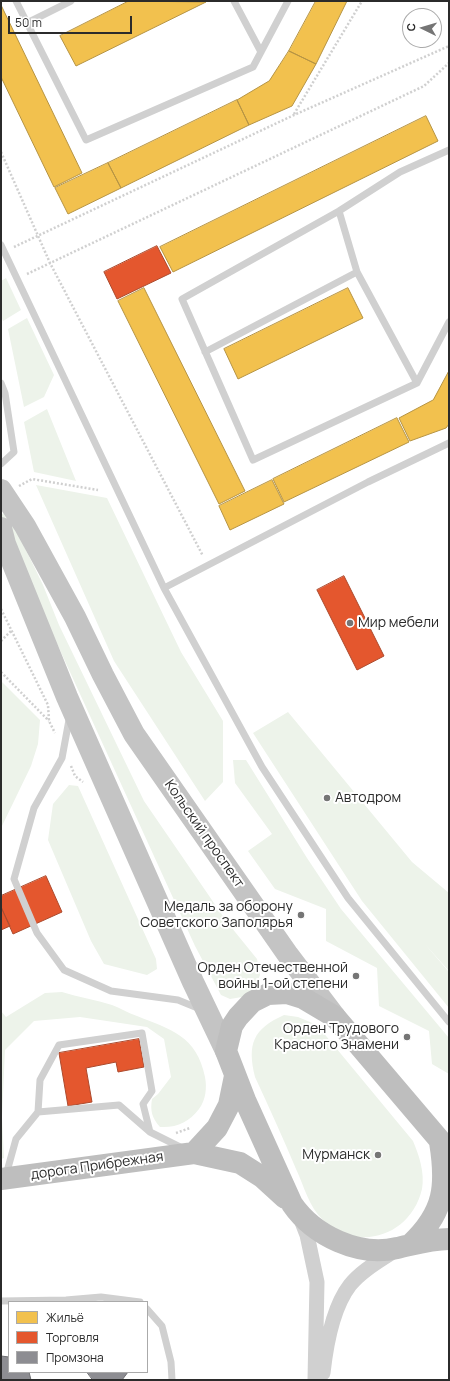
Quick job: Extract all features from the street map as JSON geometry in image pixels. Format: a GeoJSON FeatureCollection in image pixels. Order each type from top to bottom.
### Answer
{"type":"FeatureCollection","features":[{"type":"Feature","properties":{"kind":"highway"},"geometry":{"type":"LineString","coordinates":[[296,1209],[235,1076],[226,1051],[232,1026],[238,1017],[252,1002],[268,994],[287,993],[303,998],[335,1017]]}},
{"type":"Feature","properties":{"kind":"highway","name":"Кольский проспект"},"geometry":{"type":"LineString","coordinates":[[335,1017],[444,1146]]}},
{"type":"Feature","properties":{"kind":"highway"},"geometry":{"type":"LineString","coordinates":[[194,1153],[217,1128],[229,1105],[235,1076]]}},
{"type":"Feature","properties":{"kind":"highway"},"geometry":{"type":"LineString","coordinates":[[404,1246],[424,1232],[436,1210],[442,1192],[444,1146]]}},
{"type":"Feature","properties":{"kind":"highway","name":"дорога Прибрежная"},"geometry":{"type":"LineString","coordinates":[[3,1179],[194,1153],[240,1163],[262,1177],[314,1228],[348,1245],[372,1251],[449,1239]]}},
{"type":"Feature","properties":{"kind":"main road","name":"Кольский проспект"},"geometry":{"type":"LineString","coordinates":[[2,492],[25,526],[76,617],[103,675],[134,734],[288,955],[335,1017]]}},
{"type":"Feature","properties":{"kind":"main road"},"geometry":{"type":"LineString","coordinates":[[1,528],[5,544],[67,697],[226,1051]]}},
{"type":"Feature","properties":{"kind":"street"},"geometry":{"type":"LineString","coordinates":[[296,1209],[307,1235],[316,1282],[315,1380]]}},
{"type":"Feature","properties":{"kind":"street"},"geometry":{"type":"LineString","coordinates":[[322,1380],[329,1334],[335,1315],[350,1286],[366,1271],[404,1246]]}},
{"type":"Feature","properties":{"kind":"lane"},"geometry":{"type":"LineString","coordinates":[[16,1],[86,140],[253,67],[288,1]]}},
{"type":"Feature","properties":{"kind":"lane"},"geometry":{"type":"LineString","coordinates":[[27,23],[72,1]]}},
{"type":"Feature","properties":{"kind":"lane"},"geometry":{"type":"LineString","coordinates":[[234,1],[261,52]]}},
{"type":"Feature","properties":{"kind":"lane"},"geometry":{"type":"LineString","coordinates":[[449,150],[400,172],[339,211],[182,299],[253,460],[417,383],[449,322]]}},
{"type":"Feature","properties":{"kind":"lane"},"geometry":{"type":"LineString","coordinates":[[339,211],[357,272],[417,383]]}},
{"type":"Feature","properties":{"kind":"lane"},"geometry":{"type":"LineString","coordinates":[[3,248],[164,588],[266,773],[348,898],[449,1022]]}},
{"type":"Feature","properties":{"kind":"lane"},"geometry":{"type":"LineString","coordinates":[[205,352],[357,272]]}},
{"type":"Feature","properties":{"kind":"lane"},"geometry":{"type":"LineString","coordinates":[[1,383],[5,393],[14,452],[1,464]]}},
{"type":"Feature","properties":{"kind":"lane"},"geometry":{"type":"LineString","coordinates":[[164,588],[449,443]]}},
{"type":"Feature","properties":{"kind":"lane"},"geometry":{"type":"LineString","coordinates":[[67,697],[69,725],[62,758],[34,808],[14,879],[37,932],[64,970],[111,992],[178,1000],[208,1013]]}},
{"type":"Feature","properties":{"kind":"lane"},"geometry":{"type":"LineString","coordinates":[[3,1179],[16,1139],[38,1112],[40,1080],[59,1045],[142,1033],[152,1091],[143,1104],[150,1132]]}},
{"type":"Feature","properties":{"kind":"lane"},"geometry":{"type":"LineString","coordinates":[[38,1112],[119,1105],[150,1132],[194,1153]]}},
{"type":"Feature","properties":{"kind":"lane"},"geometry":{"type":"LineString","coordinates":[[1,1301],[66,1300],[101,1297],[132,1301]]}},
{"type":"Feature","properties":{"kind":"lane"},"geometry":{"type":"LineString","coordinates":[[148,1310],[162,1326],[171,1362],[172,1380]]}},
{"type":"Feature","properties":{"kind":"path"},"geometry":{"type":"LineString","coordinates":[[294,115],[362,1]]}},
{"type":"Feature","properties":{"kind":"path"},"geometry":{"type":"LineString","coordinates":[[3,248],[39,235],[294,115],[449,46]]}},
{"type":"Feature","properties":{"kind":"path"},"geometry":{"type":"LineString","coordinates":[[17,279],[424,86],[449,63]]}},
{"type":"Feature","properties":{"kind":"path"},"geometry":{"type":"LineString","coordinates":[[1,152],[39,235],[50,263],[208,565]]}},
{"type":"Feature","properties":{"kind":"path"},"geometry":{"type":"LineString","coordinates":[[2,492],[32,479],[98,490]]}},
{"type":"Feature","properties":{"kind":"path"},"geometry":{"type":"LineString","coordinates":[[1,642],[11,631]]}},
{"type":"Feature","properties":{"kind":"path"},"geometry":{"type":"LineString","coordinates":[[1,672],[50,721]]}},
{"type":"Feature","properties":{"kind":"shaded area"},"geometry":{"type":"Polygon","coordinates":[[[6,278],[21,310],[3,321],[1,317],[1,281],[6,278]]]}},
{"type":"Feature","properties":{"kind":"shaded area"},"geometry":{"type":"Polygon","coordinates":[[[27,318],[54,375],[44,397],[24,407],[8,329],[27,318]]]}},
{"type":"Feature","properties":{"kind":"shaded area"},"geometry":{"type":"Polygon","coordinates":[[[47,409],[76,481],[34,472],[24,422],[47,409]]]}},
{"type":"Feature","properties":{"kind":"shaded area"},"geometry":{"type":"Polygon","coordinates":[[[36,485],[107,498],[181,652],[223,721],[223,782],[205,801],[114,661],[36,485]]]}},
{"type":"Feature","properties":{"kind":"shaded area"},"geometry":{"type":"Polygon","coordinates":[[[7,511],[43,585],[59,625],[144,801],[227,922],[257,959],[260,975],[255,988],[242,997],[230,999],[221,995],[195,946],[33,591],[1,515],[7,511]]]}},
{"type":"Feature","properties":{"kind":"shaded area"},"geometry":{"type":"Polygon","coordinates":[[[1,681],[40,720],[38,744],[31,766],[1,828],[1,681]]]}},
{"type":"Feature","properties":{"kind":"shaded area","name":"Автодром"},"geometry":{"type":"Polygon","coordinates":[[[288,712],[412,862],[449,893],[449,971],[424,943],[449,972],[449,1008],[362,901],[253,733],[288,712]]]}},
{"type":"Feature","properties":{"kind":"shaded area"},"geometry":{"type":"Polygon","coordinates":[[[233,760],[246,760],[307,858],[341,909],[449,1038],[449,1074],[432,1064],[429,1031],[379,1006],[377,968],[326,941],[326,909],[275,889],[248,851],[272,834],[235,783],[233,760]]]}},
{"type":"Feature","properties":{"kind":"shaded area"},"geometry":{"type":"Polygon","coordinates":[[[69,785],[78,786],[156,959],[157,969],[147,975],[104,964],[91,941],[48,840],[53,804],[69,785]]]}},
{"type":"Feature","properties":{"kind":"shaded area"},"geometry":{"type":"Polygon","coordinates":[[[62,992],[115,1006],[171,1030],[189,1043],[196,1052],[201,1063],[206,1081],[205,1098],[195,1114],[187,1121],[172,1126],[160,1127],[155,1121],[151,1107],[152,1099],[158,1094],[171,1077],[164,1039],[147,1027],[80,1017],[34,1021],[5,1050],[2,1117],[4,1158],[1,1159],[1,1011],[6,1017],[45,993],[62,992]]]}},
{"type":"Feature","properties":{"kind":"shaded area"},"geometry":{"type":"Polygon","coordinates":[[[284,1015],[298,1017],[317,1025],[413,1141],[422,1170],[422,1189],[416,1205],[407,1218],[395,1228],[382,1234],[367,1237],[352,1236],[337,1230],[323,1220],[310,1203],[255,1077],[253,1065],[252,1047],[259,1032],[265,1026],[284,1015]]]}},
{"type":"Feature","properties":{"kind":"building: Жильё"},"geometry":{"type":"Polygon","coordinates":[[[129,1],[206,2],[76,66],[60,36],[129,1]]]}},
{"type":"Feature","properties":{"kind":"building: Жильё"},"geometry":{"type":"Polygon","coordinates":[[[316,1],[347,1],[316,64],[289,51],[316,1]]]}},
{"type":"Feature","properties":{"kind":"building: Жильё"},"geometry":{"type":"Polygon","coordinates":[[[1,5],[82,173],[54,187],[1,77],[1,5]]]}},
{"type":"Feature","properties":{"kind":"building: Жильё"},"geometry":{"type":"Polygon","coordinates":[[[289,51],[316,64],[292,106],[249,125],[237,100],[269,81],[289,51]]]}},
{"type":"Feature","properties":{"kind":"building: Жильё"},"geometry":{"type":"Polygon","coordinates":[[[237,100],[249,125],[121,188],[108,163],[237,100]]]}},
{"type":"Feature","properties":{"kind":"building: Жильё"},"geometry":{"type":"Polygon","coordinates":[[[426,116],[438,141],[173,272],[160,247],[426,116]]]}},
{"type":"Feature","properties":{"kind":"building: Жильё"},"geometry":{"type":"Polygon","coordinates":[[[108,163],[121,188],[68,214],[55,188],[108,163]]]}},
{"type":"Feature","properties":{"kind":"building: Жильё"},"geometry":{"type":"Polygon","coordinates":[[[144,288],[245,491],[219,504],[118,301],[144,288]]]}},
{"type":"Feature","properties":{"kind":"building: Жильё"},"geometry":{"type":"Polygon","coordinates":[[[348,288],[363,318],[238,379],[224,349],[348,288]]]}},
{"type":"Feature","properties":{"kind":"building: Жильё"},"geometry":{"type":"Polygon","coordinates":[[[449,371],[449,424],[446,428],[410,441],[399,418],[433,400],[449,371]]]}},
{"type":"Feature","properties":{"kind":"building: Жильё"},"geometry":{"type":"Polygon","coordinates":[[[397,418],[409,442],[284,502],[273,479],[397,418]]]}},
{"type":"Feature","properties":{"kind":"building: Жильё"},"geometry":{"type":"Polygon","coordinates":[[[272,480],[284,504],[230,530],[219,506],[272,480]]]}},
{"type":"Feature","properties":{"kind":"building: Торговля"},"geometry":{"type":"Polygon","coordinates":[[[157,246],[171,273],[117,299],[104,272],[157,246]]]}},
{"type":"Feature","properties":{"kind":"building: Торговля","name":"Мир мебели"},"geometry":{"type":"Polygon","coordinates":[[[344,576],[384,656],[357,670],[317,590],[344,576]]]}},
{"type":"Feature","properties":{"kind":"building: Торговля"},"geometry":{"type":"Polygon","coordinates":[[[46,876],[62,912],[13,934],[1,907],[1,896],[46,876]]]}},
{"type":"Feature","properties":{"kind":"building: Торговля"},"geometry":{"type":"Polygon","coordinates":[[[1,907],[10,926],[1,930],[1,907]]]}},
{"type":"Feature","properties":{"kind":"building: Торговля"},"geometry":{"type":"Polygon","coordinates":[[[139,1039],[144,1067],[118,1072],[116,1062],[86,1068],[92,1102],[68,1106],[59,1053],[139,1039]]]}},
{"type":"Feature","properties":{"kind":"building: Промзона"},"geometry":{"type":"Polygon","coordinates":[[[1,1356],[8,1357],[8,1373],[29,1373],[31,1380],[1,1380],[1,1356]]]}},
{"type":"Feature","properties":{"kind":"building: Промзона"},"geometry":{"type":"Polygon","coordinates":[[[88,1373],[127,1373],[122,1380],[93,1380],[88,1373]]]}},
{"type":"Feature","properties":{"kind":"place","name":"Мир мебели"},"geometry":{"type":"Point","coordinates":[350,623]}},
{"type":"Feature","properties":{"kind":"place","name":"Автодром"},"geometry":{"type":"Point","coordinates":[327,798]}},
{"type":"Feature","properties":{"kind":"place","name":"Медаль за оборону Советского Заполярья"},"geometry":{"type":"Point","coordinates":[301,915]}},
{"type":"Feature","properties":{"kind":"place","name":"Орден Отечественной войны 1-ой степени"},"geometry":{"type":"Point","coordinates":[356,976]}},
{"type":"Feature","properties":{"kind":"place","name":"Орден Трудового Красного Знамени"},"geometry":{"type":"Point","coordinates":[407,1037]}},
{"type":"Feature","properties":{"kind":"place","name":"Мурманск"},"geometry":{"type":"Point","coordinates":[378,1155]}}]}
